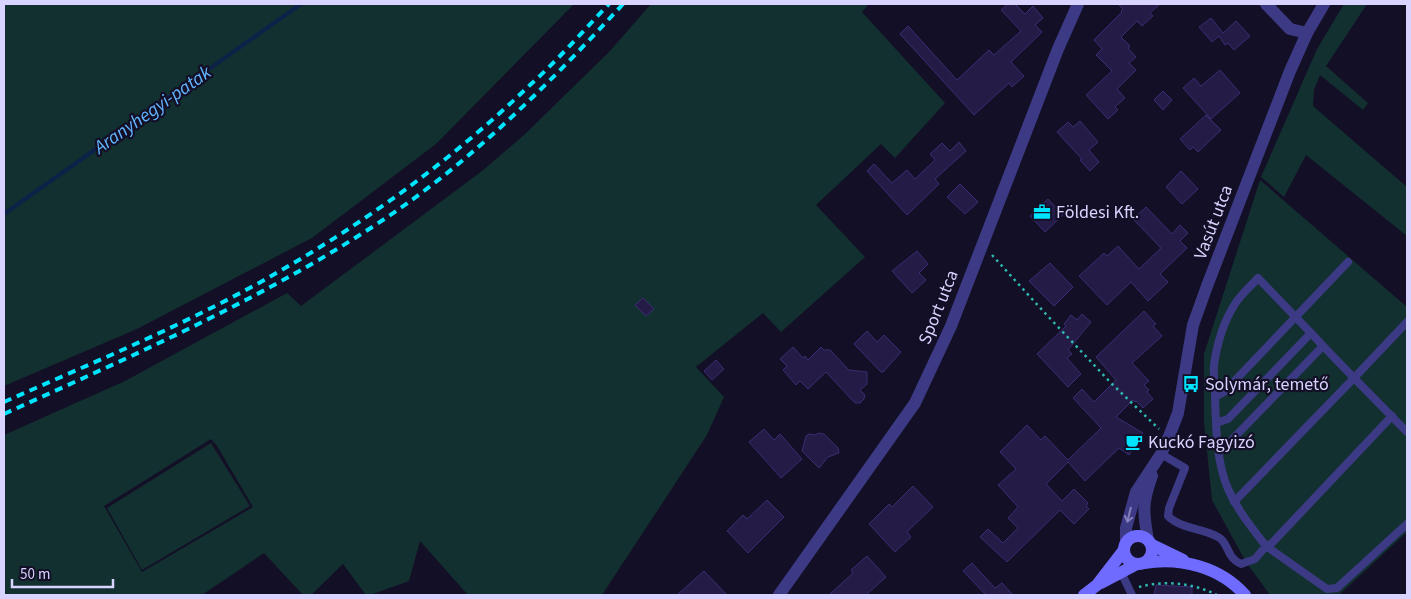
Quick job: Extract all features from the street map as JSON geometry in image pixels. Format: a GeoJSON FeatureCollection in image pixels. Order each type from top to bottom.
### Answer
{"type":"FeatureCollection","features":[{"type":"Feature","properties":{"kind":"main road"},"geometry":{"type":"LineString","coordinates":[[1097,585],[1130,538],[1136,536],[1143,536],[1150,543],[1189,564]]}},
{"type":"Feature","properties":{"kind":"main road"},"geometry":{"type":"LineString","coordinates":[[1084,595],[1097,585],[1150,559],[1152,552],[1150,543]]}},
{"type":"Feature","properties":{"kind":"main road"},"geometry":{"type":"LineString","coordinates":[[1125,546],[1126,556],[1130,562],[1140,564],[1161,561],[1189,564],[1209,569],[1230,580],[1246,595]]}},
{"type":"Feature","properties":{"kind":"street","name":"Sport utca"},"geometry":{"type":"LineString","coordinates":[[779,595],[915,403],[951,326],[1058,50],[1078,4]]}},
{"type":"Feature","properties":{"kind":"street"},"geometry":{"type":"LineString","coordinates":[[1266,4],[1290,29],[1307,33]]}},
{"type":"Feature","properties":{"kind":"street","name":"Vasút utca"},"geometry":{"type":"LineString","coordinates":[[1150,543],[1143,515],[1146,493],[1178,413],[1189,345],[1199,308],[1287,80],[1307,33],[1324,4]]}},
{"type":"Feature","properties":{"kind":"street","name":"Vasút utca"},"geometry":{"type":"LineString","coordinates":[[1125,546],[1128,522],[1136,492],[1159,457]]}},
{"type":"Feature","properties":{"kind":"lane"},"geometry":{"type":"LineString","coordinates":[[1215,397],[1224,392],[1348,262]]}},
{"type":"Feature","properties":{"kind":"lane"},"geometry":{"type":"LineString","coordinates":[[1407,432],[1258,278],[1235,303],[1226,321],[1214,367],[1219,453],[1225,480],[1240,514],[1266,546],[1327,589],[1337,588],[1407,524]]}},
{"type":"Feature","properties":{"kind":"lane"},"geometry":{"type":"LineString","coordinates":[[1234,502],[1407,322]]}},
{"type":"Feature","properties":{"kind":"lane"},"geometry":{"type":"LineString","coordinates":[[1216,423],[1228,419],[1311,333]]}},
{"type":"Feature","properties":{"kind":"lane"},"geometry":{"type":"LineString","coordinates":[[1219,453],[1323,346]]}},
{"type":"Feature","properties":{"kind":"lane"},"geometry":{"type":"LineString","coordinates":[[1159,457],[1185,468],[1168,508],[1168,516],[1174,522],[1222,540],[1232,559],[1241,564],[1255,559],[1266,546],[1272,543],[1392,416]]}},
{"type":"Feature","properties":{"kind":"lane"},"geometry":{"type":"LineString","coordinates":[[1121,572],[1130,593]]}},
{"type":"Feature","properties":{"kind":"path"},"geometry":{"type":"LineString","coordinates":[[981,246],[986,248],[1119,391],[1159,429]]}},
{"type":"Feature","properties":{"kind":"path"},"geometry":{"type":"LineString","coordinates":[[1130,593],[1150,584],[1161,582],[1197,587],[1217,595]]}},
{"type":"Feature","properties":{"kind":"green space"},"geometry":{"type":"Polygon","coordinates":[[[4,4],[574,4],[436,144],[312,238],[137,329],[4,386],[4,4]]]}},
{"type":"Feature","properties":{"kind":"green space"},"geometry":{"type":"Polygon","coordinates":[[[651,4],[869,4],[862,12],[945,103],[895,158],[881,144],[816,205],[865,257],[781,332],[763,313],[696,367],[724,397],[707,435],[602,595],[468,595],[420,541],[409,581],[370,595],[366,595],[343,564],[311,595],[303,595],[264,553],[202,595],[4,595],[4,435],[125,381],[287,293],[301,306],[482,171],[524,135],[609,52],[651,4]],[[211,439],[104,506],[142,572],[253,507],[211,439]]]}},
{"type":"Feature","properties":{"kind":"green space"},"geometry":{"type":"Polygon","coordinates":[[[1344,4],[1367,4],[1326,66],[1368,103],[1363,110],[1320,75],[1314,90],[1313,106],[1407,187],[1407,236],[1306,155],[1284,197],[1261,177],[1317,49],[1344,4]]]}},
{"type":"Feature","properties":{"kind":"green space"},"geometry":{"type":"Polygon","coordinates":[[[1260,180],[1407,307],[1407,532],[1339,595],[1270,595],[1246,562],[1212,500],[1204,422],[1204,354],[1260,180]]]}},
{"type":"Feature","properties":{"kind":"green space"},"geometry":{"type":"Polygon","coordinates":[[[211,443],[250,506],[142,570],[107,508],[211,443]]]}},
{"type":"Feature","properties":{"kind":"building"},"geometry":{"type":"Polygon","coordinates":[[[1008,4],[1015,4],[1025,14],[1033,6],[1043,18],[1035,25],[1042,32],[1011,62],[1024,76],[1012,87],[1009,83],[974,115],[900,34],[908,26],[957,80],[989,50],[994,55],[1021,31],[1001,10],[1008,4]]]}},
{"type":"Feature","properties":{"kind":"building"},"geometry":{"type":"Polygon","coordinates":[[[1118,4],[1160,4],[1150,13],[1153,16],[1142,26],[1137,21],[1121,37],[1130,46],[1128,48],[1136,57],[1129,63],[1136,70],[1117,89],[1125,98],[1115,107],[1118,110],[1108,119],[1086,95],[1112,71],[1096,55],[1102,49],[1094,40],[1122,12],[1123,9],[1118,4]]]}},
{"type":"Feature","properties":{"kind":"building"},"geometry":{"type":"Polygon","coordinates":[[[1211,18],[1223,33],[1236,21],[1250,36],[1234,50],[1228,43],[1225,45],[1219,36],[1212,42],[1199,27],[1211,18]]]}},
{"type":"Feature","properties":{"kind":"building"},"geometry":{"type":"Polygon","coordinates":[[[1220,70],[1240,93],[1211,119],[1183,88],[1194,78],[1201,86],[1220,70]]]}},
{"type":"Feature","properties":{"kind":"building"},"geometry":{"type":"Polygon","coordinates":[[[1163,91],[1172,100],[1163,110],[1154,100],[1163,91]]]}},
{"type":"Feature","properties":{"kind":"building"},"geometry":{"type":"Polygon","coordinates":[[[1206,115],[1221,130],[1198,152],[1193,147],[1190,150],[1180,139],[1206,115]]]}},
{"type":"Feature","properties":{"kind":"building"},"geometry":{"type":"Polygon","coordinates":[[[1080,121],[1098,142],[1089,150],[1099,162],[1090,171],[1080,160],[1082,159],[1057,132],[1068,122],[1073,127],[1080,121]]]}},
{"type":"Feature","properties":{"kind":"building"},"geometry":{"type":"Polygon","coordinates":[[[959,142],[966,151],[935,179],[939,184],[907,215],[867,171],[874,164],[892,183],[907,170],[915,179],[935,160],[930,154],[942,143],[950,151],[959,142]]]}},
{"type":"Feature","properties":{"kind":"building"},"geometry":{"type":"Polygon","coordinates":[[[1181,171],[1198,189],[1182,204],[1166,187],[1181,171]]]}},
{"type":"Feature","properties":{"kind":"building"},"geometry":{"type":"Polygon","coordinates":[[[960,184],[978,202],[965,214],[947,197],[960,184]]]}},
{"type":"Feature","properties":{"kind":"building"},"geometry":{"type":"Polygon","coordinates":[[[1048,199],[1063,215],[1045,232],[1030,216],[1048,199]]]}},
{"type":"Feature","properties":{"kind":"building"},"geometry":{"type":"Polygon","coordinates":[[[1146,207],[1172,234],[1180,225],[1188,233],[1180,241],[1187,248],[1160,274],[1168,282],[1148,301],[1131,282],[1107,305],[1079,276],[1104,253],[1107,256],[1118,246],[1139,269],[1161,248],[1133,219],[1146,207]]]}},
{"type":"Feature","properties":{"kind":"building"},"geometry":{"type":"Polygon","coordinates":[[[917,251],[928,264],[919,273],[926,280],[912,293],[892,271],[917,251]]]}},
{"type":"Feature","properties":{"kind":"building"},"geometry":{"type":"Polygon","coordinates":[[[1050,263],[1073,287],[1054,306],[1029,281],[1050,263]]]}},
{"type":"Feature","properties":{"kind":"building"},"geometry":{"type":"Polygon","coordinates":[[[643,298],[654,309],[646,316],[635,305],[643,298]]]}},
{"type":"Feature","properties":{"kind":"building"},"geometry":{"type":"Polygon","coordinates":[[[1144,311],[1156,324],[1153,326],[1162,336],[1132,363],[1149,381],[1144,385],[1149,390],[1147,392],[1153,399],[1143,408],[1133,400],[1116,417],[1143,433],[1129,455],[1119,448],[1085,481],[1068,462],[1046,484],[1062,501],[1074,489],[1088,503],[1086,506],[1089,509],[1074,524],[1060,510],[1007,562],[980,537],[988,529],[1003,543],[1018,528],[1008,518],[1018,507],[998,485],[1016,469],[1000,452],[1027,425],[1041,440],[1045,436],[1068,460],[1101,428],[1073,398],[1082,389],[1094,402],[1116,380],[1096,357],[1144,311]]]}},
{"type":"Feature","properties":{"kind":"building"},"geometry":{"type":"Polygon","coordinates":[[[1082,314],[1091,322],[1068,350],[1072,354],[1067,358],[1081,374],[1068,387],[1037,354],[1066,326],[1064,324],[1071,315],[1077,320],[1082,314]]]}},
{"type":"Feature","properties":{"kind":"building"},"geometry":{"type":"Polygon","coordinates":[[[867,331],[877,342],[884,335],[901,352],[883,372],[854,344],[867,331]]]}},
{"type":"Feature","properties":{"kind":"building"},"geometry":{"type":"Polygon","coordinates":[[[793,347],[803,358],[805,356],[808,360],[821,347],[824,350],[830,350],[849,370],[867,372],[867,384],[860,390],[865,395],[864,399],[860,403],[855,403],[826,372],[808,389],[800,381],[796,385],[783,370],[787,366],[780,359],[793,347]]]}},
{"type":"Feature","properties":{"kind":"building"},"geometry":{"type":"Polygon","coordinates":[[[716,360],[724,369],[712,380],[704,371],[716,360]]]}},
{"type":"Feature","properties":{"kind":"building"},"geometry":{"type":"Polygon","coordinates":[[[764,429],[774,440],[780,434],[802,459],[781,478],[749,442],[764,429]]]}},
{"type":"Feature","properties":{"kind":"building"},"geometry":{"type":"Polygon","coordinates":[[[818,433],[824,434],[838,448],[839,453],[828,457],[819,468],[802,451],[806,436],[818,433]]]}},
{"type":"Feature","properties":{"kind":"building"},"geometry":{"type":"Polygon","coordinates":[[[913,486],[933,507],[907,532],[911,537],[895,552],[869,524],[889,504],[892,507],[913,486]]]}},
{"type":"Feature","properties":{"kind":"building"},"geometry":{"type":"Polygon","coordinates":[[[767,500],[784,517],[748,553],[727,531],[743,515],[747,519],[767,500]]]}},
{"type":"Feature","properties":{"kind":"building"},"geometry":{"type":"Polygon","coordinates":[[[867,556],[886,577],[866,595],[829,595],[853,573],[851,570],[867,556]]]}},
{"type":"Feature","properties":{"kind":"building"},"geometry":{"type":"Polygon","coordinates":[[[972,563],[995,588],[1002,583],[1013,595],[986,595],[963,571],[972,563]]]}},
{"type":"Feature","properties":{"kind":"building"},"geometry":{"type":"Polygon","coordinates":[[[704,571],[727,595],[677,595],[704,571]]]}},
{"type":"Feature","properties":{"kind":"building"},"geometry":{"type":"Polygon","coordinates":[[[1156,585],[1192,587],[1192,595],[1154,595],[1156,585]]]}},
{"type":"Feature","properties":{"kind":"waterway","name":"Aranyhegyi-patak"},"geometry":{"type":"LineString","coordinates":[[4,214],[301,4]]}},
{"type":"Feature","properties":{"kind":"railway"},"geometry":{"type":"LineString","coordinates":[[4,402],[202,313],[266,279],[337,237],[437,166],[469,140],[560,56],[609,4]]}},
{"type":"Feature","properties":{"kind":"railway"},"geometry":{"type":"LineString","coordinates":[[4,414],[201,323],[296,273],[389,216],[452,169],[512,117],[623,4]]}},
{"type":"Feature","properties":{"kind":"place","name":"Földesi Kft."},"geometry":{"type":"Point","coordinates":[1042,212]}},
{"type":"Feature","properties":{"kind":"place","name":"Solymár, temető"},"geometry":{"type":"Point","coordinates":[1191,384]}},
{"type":"Feature","properties":{"kind":"place","name":"Kuckó Fagyizó"},"geometry":{"type":"Point","coordinates":[1134,442]}}]}
